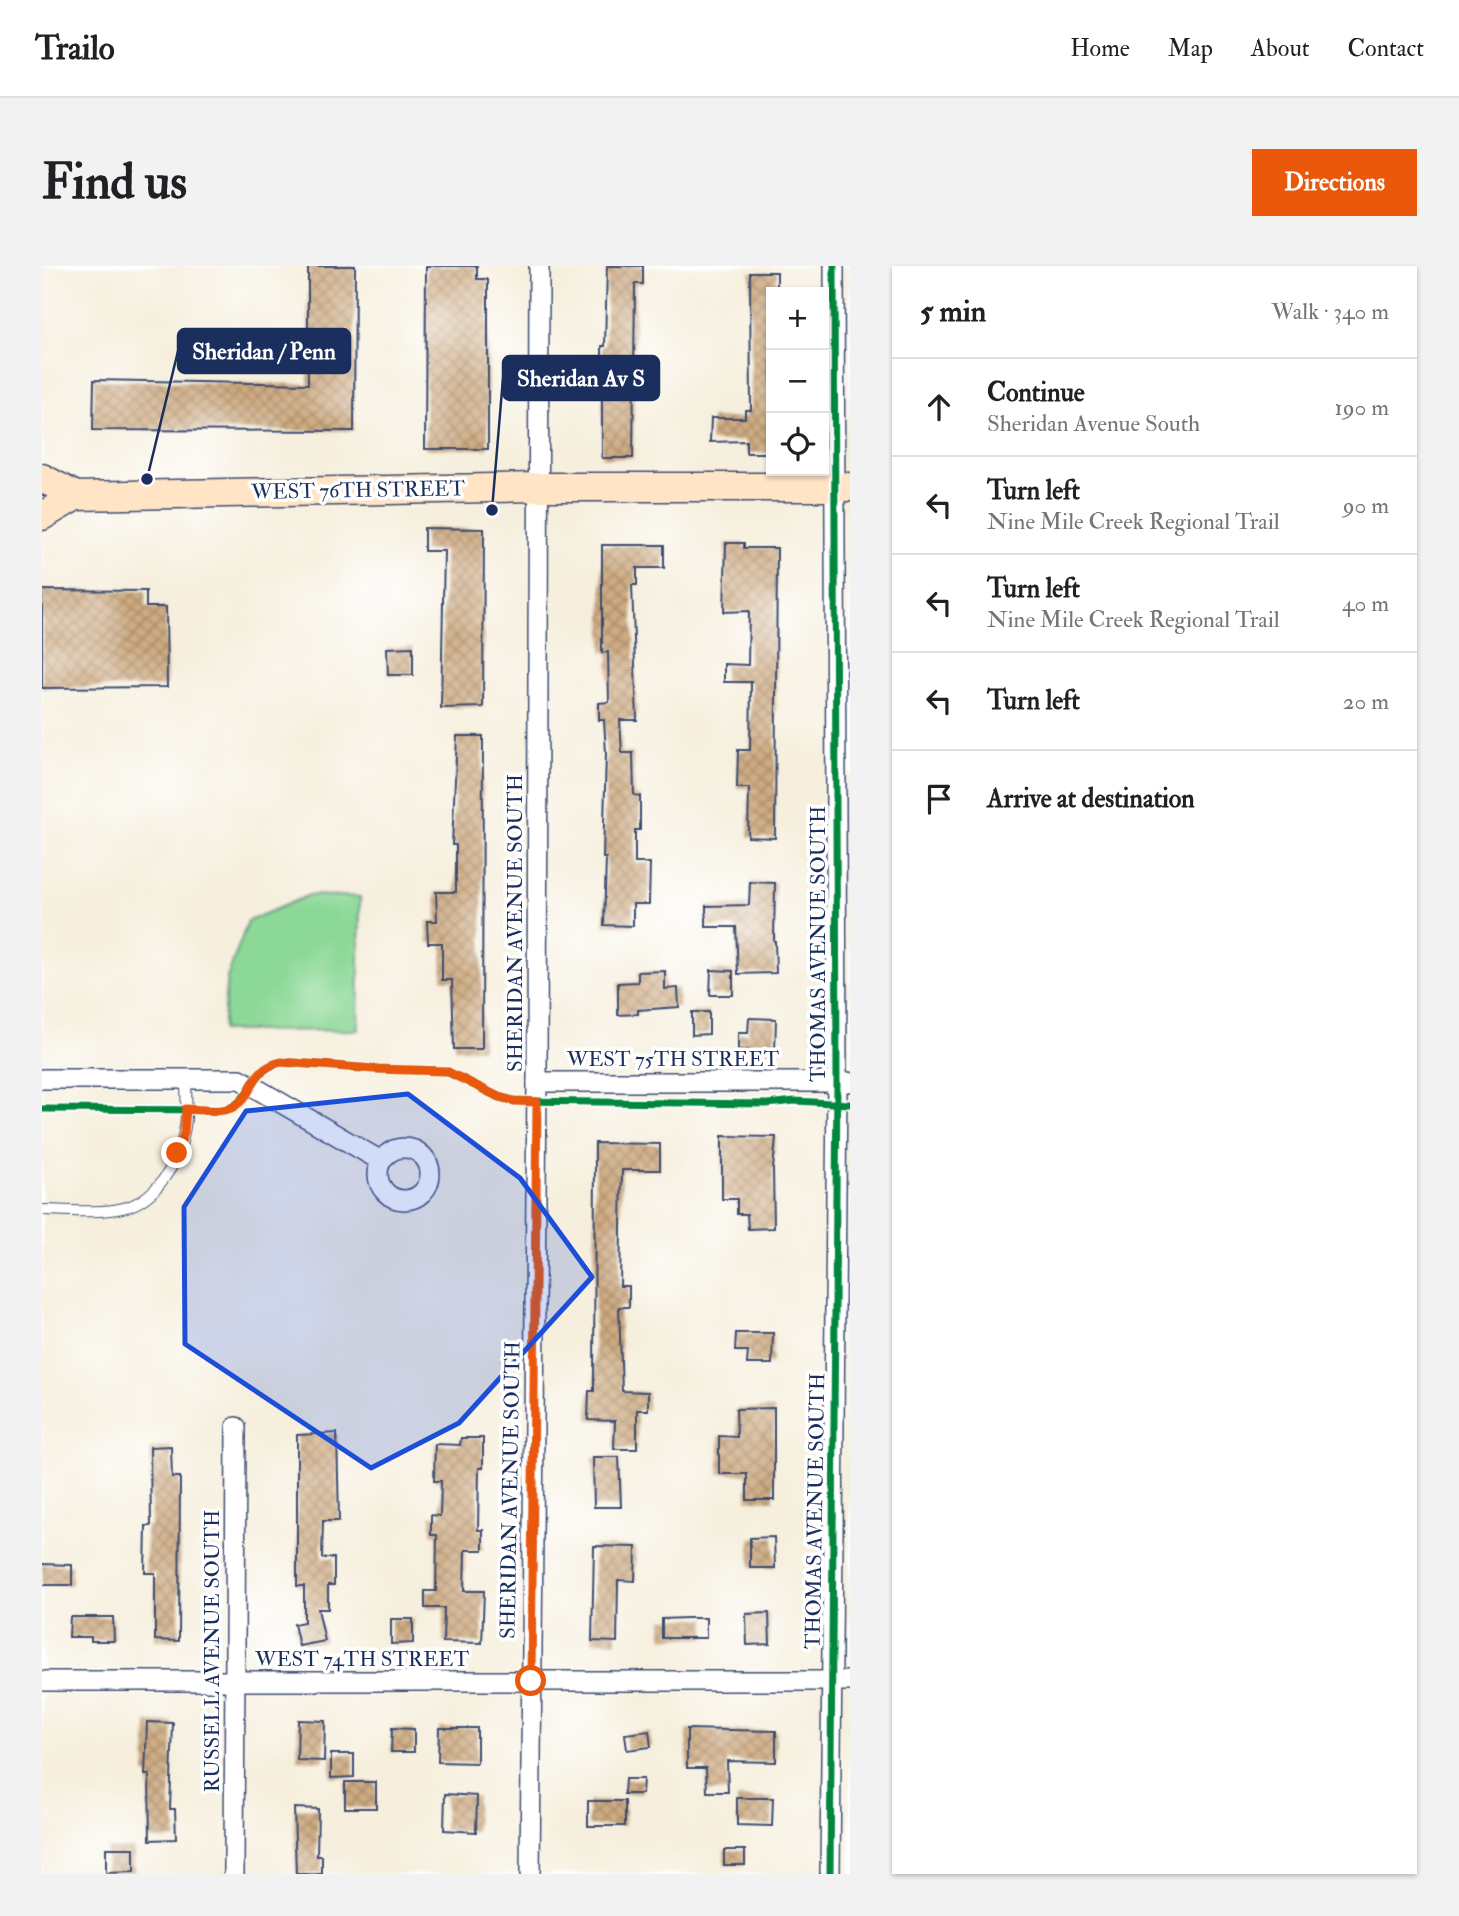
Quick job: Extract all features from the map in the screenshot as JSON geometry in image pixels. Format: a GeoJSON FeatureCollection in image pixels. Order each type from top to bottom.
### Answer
{"type":"FeatureCollection","features":[{"type":"Feature","properties":{"kind":"street","name":"SHERIDAN AVENUE SOUTH"},"geometry":{"type":"LineString","coordinates":[[530,1874],[537,1082],[539,266]]}},
{"type":"Feature","properties":{"kind":"street","name":"THOMAS AVENUE SOUTH"},"geometry":{"type":"LineString","coordinates":[[830,1874],[840,1681],[843,1082],[842,487],[834,266]]}},
{"type":"Feature","properties":{"kind":"street","name":"WEST 76TH STREET"},"geometry":{"type":"LineString","coordinates":[[42,478],[76,496],[540,487],[842,487]]}},
{"type":"Feature","properties":{"kind":"street","name":"WEST 76TH STREET"},"geometry":{"type":"LineString","coordinates":[[42,516],[76,496]]}},
{"type":"Feature","properties":{"kind":"street"},"geometry":{"type":"LineString","coordinates":[[42,1079],[240,1079],[381,1161]]}},
{"type":"Feature","properties":{"kind":"street","name":"WEST 75TH STREET"},"geometry":{"type":"LineString","coordinates":[[537,1082],[843,1082]]}},
{"type":"Feature","properties":{"kind":"street","name":"RUSSELL AVENUE SOUTH"},"geometry":{"type":"LineString","coordinates":[[234,1874],[236,1427]]}},
{"type":"Feature","properties":{"kind":"street","name":"WEST 74TH STREET"},"geometry":{"type":"LineString","coordinates":[[42,1681],[840,1681]]}},
{"type":"Feature","properties":{"kind":"lane"},"geometry":{"type":"LineString","coordinates":[[42,1210],[102,1211],[123,1208],[136,1204],[154,1189],[166,1176],[184,1133],[186,1078]]}},
{"type":"Feature","properties":{"kind":"highlighted area"},"geometry":{"type":"Polygon","coordinates":[[[408,1094],[520,1178],[592,1277],[459,1423],[371,1468],[185,1344],[184,1207],[246,1111],[408,1094]]]}},
{"type":"Feature","properties":{"kind":"green space"},"geometry":{"type":"Polygon","coordinates":[[[309,895],[360,897],[358,1030],[222,1031],[227,978],[248,921],[309,895]]]}},
{"type":"Feature","properties":{"kind":"building"},"geometry":{"type":"Polygon","coordinates":[[[308,266],[355,266],[354,431],[93,430],[94,380],[308,384],[308,266]]]}},
{"type":"Feature","properties":{"kind":"building"},"geometry":{"type":"Polygon","coordinates":[[[426,266],[477,266],[477,279],[488,279],[488,449],[425,449],[426,266]]]}},
{"type":"Feature","properties":{"kind":"building"},"geometry":{"type":"Polygon","coordinates":[[[607,266],[643,266],[643,284],[635,284],[633,458],[602,458],[602,346],[605,346],[607,266]]]}},
{"type":"Feature","properties":{"kind":"building"},"geometry":{"type":"Polygon","coordinates":[[[750,272],[777,272],[777,287],[766,287],[766,453],[746,453],[746,441],[710,442],[711,418],[745,418],[745,410],[751,410],[750,272]]]}},
{"type":"Feature","properties":{"kind":"building"},"geometry":{"type":"Polygon","coordinates":[[[424,528],[484,529],[483,707],[441,708],[444,551],[424,551],[424,528]]]}},
{"type":"Feature","properties":{"kind":"building"},"geometry":{"type":"Polygon","coordinates":[[[726,543],[744,543],[744,548],[777,548],[775,838],[748,837],[749,788],[737,788],[738,750],[750,750],[751,682],[724,682],[724,664],[748,665],[749,611],[724,612],[726,543]]]}},
{"type":"Feature","properties":{"kind":"building"},"geometry":{"type":"Polygon","coordinates":[[[602,545],[664,545],[664,568],[637,568],[637,585],[632,585],[637,720],[620,720],[622,753],[633,753],[634,795],[640,796],[640,830],[635,830],[635,863],[650,863],[649,904],[633,904],[633,926],[604,925],[606,753],[604,720],[599,720],[599,703],[609,702],[608,652],[602,653],[602,545]]]}},
{"type":"Feature","properties":{"kind":"building"},"geometry":{"type":"Polygon","coordinates":[[[42,590],[146,591],[146,607],[166,607],[167,687],[42,688],[42,590]]]}},
{"type":"Feature","properties":{"kind":"building"},"geometry":{"type":"Polygon","coordinates":[[[413,647],[413,675],[388,675],[387,648],[413,647]]]}},
{"type":"Feature","properties":{"kind":"building"},"geometry":{"type":"Polygon","coordinates":[[[457,736],[483,736],[482,1049],[454,1049],[452,980],[442,980],[442,943],[428,943],[427,921],[437,921],[436,892],[456,892],[456,845],[452,845],[457,736]]]}},
{"type":"Feature","properties":{"kind":"building"},"geometry":{"type":"Polygon","coordinates":[[[750,882],[775,883],[776,973],[738,974],[736,927],[706,927],[706,906],[749,905],[750,882]]]}},
{"type":"Feature","properties":{"kind":"building"},"geometry":{"type":"Polygon","coordinates":[[[711,970],[733,971],[733,995],[710,995],[711,970]]]}},
{"type":"Feature","properties":{"kind":"building"},"geometry":{"type":"Polygon","coordinates":[[[665,971],[665,989],[678,988],[679,1007],[638,1010],[638,1014],[618,1015],[618,983],[638,982],[638,972],[665,971]]]}},
{"type":"Feature","properties":{"kind":"building"},"geometry":{"type":"Polygon","coordinates":[[[692,1012],[709,1012],[709,1034],[692,1035],[692,1012]]]}},
{"type":"Feature","properties":{"kind":"building"},"geometry":{"type":"Polygon","coordinates":[[[749,1018],[776,1019],[775,1051],[738,1050],[738,1033],[748,1033],[749,1018]]]}},
{"type":"Feature","properties":{"kind":"building"},"geometry":{"type":"Polygon","coordinates":[[[722,1136],[776,1137],[773,1169],[774,1228],[748,1229],[747,1214],[737,1214],[737,1199],[722,1199],[722,1136]]]}},
{"type":"Feature","properties":{"kind":"building"},"geometry":{"type":"Polygon","coordinates":[[[595,1143],[660,1144],[660,1170],[622,1170],[620,1286],[629,1286],[629,1307],[619,1307],[622,1391],[648,1392],[648,1410],[637,1410],[637,1449],[614,1449],[615,1421],[588,1420],[589,1391],[594,1391],[595,1143]]]}},
{"type":"Feature","properties":{"kind":"building"},"geometry":{"type":"Polygon","coordinates":[[[736,1333],[773,1333],[772,1364],[747,1364],[748,1351],[735,1351],[736,1333]]]}},
{"type":"Feature","properties":{"kind":"building"},"geometry":{"type":"Polygon","coordinates":[[[774,1408],[774,1500],[747,1500],[747,1474],[719,1474],[719,1436],[737,1437],[736,1409],[774,1408]]]}},
{"type":"Feature","properties":{"kind":"building"},"geometry":{"type":"Polygon","coordinates":[[[337,1433],[339,1521],[323,1521],[322,1558],[334,1558],[334,1585],[328,1585],[328,1609],[318,1609],[325,1641],[299,1646],[294,1624],[304,1622],[304,1586],[297,1586],[297,1435],[337,1433]]]}},
{"type":"Feature","properties":{"kind":"building"},"geometry":{"type":"Polygon","coordinates":[[[461,1438],[483,1438],[483,1468],[479,1468],[478,1530],[483,1530],[483,1550],[465,1550],[464,1591],[484,1591],[482,1643],[443,1642],[444,1608],[425,1608],[425,1591],[436,1591],[437,1535],[431,1535],[431,1515],[440,1516],[441,1481],[434,1481],[435,1444],[460,1445],[461,1438]]]}},
{"type":"Feature","properties":{"kind":"building"},"geometry":{"type":"Polygon","coordinates":[[[171,1446],[172,1477],[180,1477],[179,1641],[155,1640],[155,1573],[145,1573],[146,1526],[151,1526],[150,1447],[171,1446]]]}},
{"type":"Feature","properties":{"kind":"building"},"geometry":{"type":"Polygon","coordinates":[[[593,1457],[619,1457],[621,1507],[594,1507],[593,1457]]]}},
{"type":"Feature","properties":{"kind":"building"},"geometry":{"type":"Polygon","coordinates":[[[774,1537],[775,1568],[750,1568],[750,1538],[774,1537]]]}},
{"type":"Feature","properties":{"kind":"building"},"geometry":{"type":"Polygon","coordinates":[[[594,1546],[636,1547],[635,1581],[618,1580],[617,1642],[592,1641],[594,1546]]]}},
{"type":"Feature","properties":{"kind":"building"},"geometry":{"type":"Polygon","coordinates":[[[42,1564],[72,1565],[72,1585],[42,1585],[42,1564]]]}},
{"type":"Feature","properties":{"kind":"building"},"geometry":{"type":"Polygon","coordinates":[[[769,1613],[770,1644],[747,1645],[746,1614],[769,1613]]]}},
{"type":"Feature","properties":{"kind":"building"},"geometry":{"type":"Polygon","coordinates":[[[70,1617],[113,1617],[114,1641],[69,1637],[70,1617]]]}},
{"type":"Feature","properties":{"kind":"building"},"geometry":{"type":"Polygon","coordinates":[[[706,1618],[706,1638],[662,1638],[662,1619],[706,1618]]]}},
{"type":"Feature","properties":{"kind":"building"},"geometry":{"type":"Polygon","coordinates":[[[391,1619],[413,1619],[413,1643],[391,1644],[391,1619]]]}},
{"type":"Feature","properties":{"kind":"building"},"geometry":{"type":"Polygon","coordinates":[[[298,1720],[325,1721],[324,1761],[297,1760],[298,1720]]]}},
{"type":"Feature","properties":{"kind":"building"},"geometry":{"type":"Polygon","coordinates":[[[147,1722],[173,1723],[170,1809],[175,1809],[176,1839],[150,1840],[149,1775],[145,1775],[147,1722]]]}},
{"type":"Feature","properties":{"kind":"building"},"geometry":{"type":"Polygon","coordinates":[[[392,1728],[414,1729],[414,1752],[391,1752],[392,1728]]]}},
{"type":"Feature","properties":{"kind":"building"},"geometry":{"type":"Polygon","coordinates":[[[439,1728],[477,1728],[477,1763],[438,1762],[439,1728]]]}},
{"type":"Feature","properties":{"kind":"building"},"geometry":{"type":"Polygon","coordinates":[[[687,1729],[776,1731],[776,1762],[727,1761],[728,1792],[707,1792],[706,1768],[687,1768],[687,1729]]]}},
{"type":"Feature","properties":{"kind":"building"},"geometry":{"type":"Polygon","coordinates":[[[649,1731],[651,1747],[627,1750],[625,1734],[649,1731]]]}},
{"type":"Feature","properties":{"kind":"building"},"geometry":{"type":"Polygon","coordinates":[[[331,1754],[354,1754],[354,1777],[331,1778],[331,1754]]]}},
{"type":"Feature","properties":{"kind":"building"},"geometry":{"type":"Polygon","coordinates":[[[625,1779],[643,1779],[642,1794],[624,1794],[625,1779]]]}},
{"type":"Feature","properties":{"kind":"building"},"geometry":{"type":"Polygon","coordinates":[[[345,1782],[376,1782],[376,1808],[345,1808],[345,1782]]]}},
{"type":"Feature","properties":{"kind":"building"},"geometry":{"type":"Polygon","coordinates":[[[445,1794],[477,1796],[476,1832],[444,1830],[445,1794]]]}},
{"type":"Feature","properties":{"kind":"building"},"geometry":{"type":"Polygon","coordinates":[[[737,1798],[773,1798],[772,1826],[737,1825],[737,1798]]]}},
{"type":"Feature","properties":{"kind":"building"},"geometry":{"type":"Polygon","coordinates":[[[588,1801],[625,1801],[625,1826],[588,1826],[588,1801]]]}},
{"type":"Feature","properties":{"kind":"building"},"geometry":{"type":"Polygon","coordinates":[[[294,1808],[318,1809],[317,1856],[322,1856],[322,1874],[296,1874],[294,1808]]]}},
{"type":"Feature","properties":{"kind":"building"},"geometry":{"type":"Polygon","coordinates":[[[106,1848],[134,1848],[134,1872],[106,1873],[106,1848]]]}},
{"type":"Feature","properties":{"kind":"building"},"geometry":{"type":"Polygon","coordinates":[[[724,1850],[745,1850],[745,1865],[724,1865],[724,1850]]]}},
{"type":"Feature","properties":{"kind":"cycle path"},"geometry":{"type":"LineString","coordinates":[[830,1874],[837,1082],[834,266]]}},
{"type":"Feature","properties":{"kind":"cycle path"},"geometry":{"type":"LineString","coordinates":[[42,1109],[225,1110],[241,1100],[263,1072],[281,1062],[446,1071],[499,1097],[514,1101],[767,1104],[795,1101],[850,1104]]}},
{"type":"Feature","properties":{"kind":"place","name":"Sheridan / Penn"},"geometry":{"type":"Point","coordinates":[147,479]}},
{"type":"Feature","properties":{"kind":"place","name":"Sheridan Av S"},"geometry":{"type":"Point","coordinates":[492,510]}},
{"type":"Feature","properties":{"kind":"route"},"geometry":{"type":"LineString","coordinates":[[177,1153],[184,1133],[186,1109],[225,1110],[235,1107],[261,1071],[281,1062],[446,1071],[499,1097],[537,1102],[531,1681]]}}]}
